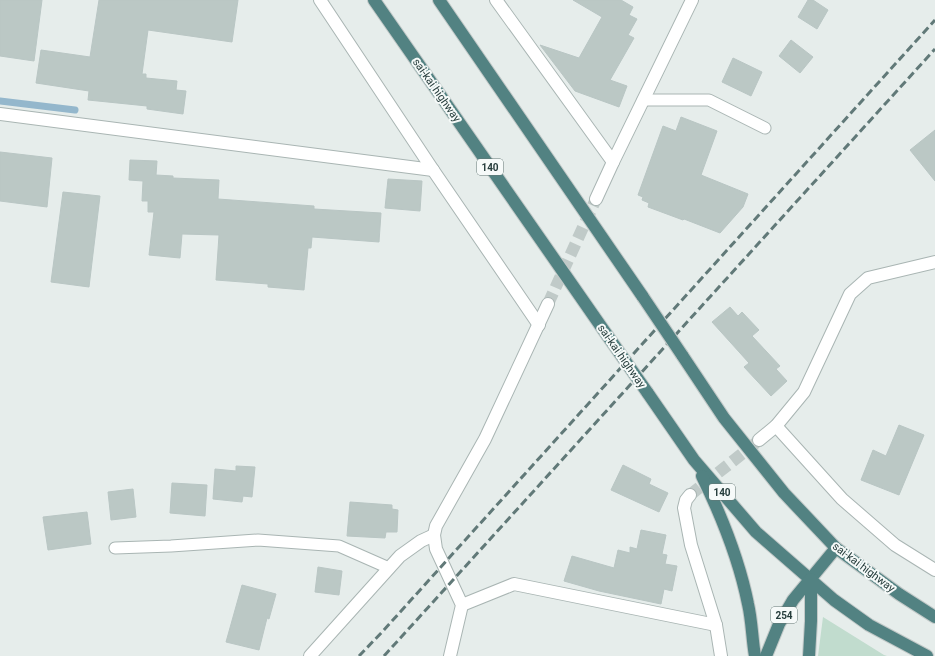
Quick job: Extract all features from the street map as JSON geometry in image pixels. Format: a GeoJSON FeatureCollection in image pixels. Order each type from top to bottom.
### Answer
{"type":"FeatureCollection","features":[{"type":"Feature","properties":{"kind":"highway","name":"sai-kai highway"},"geometry":{"type":"LineString","coordinates":[[374,0],[694,460],[756,532],[834,600],[869,625],[927,656]]}},
{"type":"Feature","properties":{"kind":"highway","name":"sai-kai highway"},"geometry":{"type":"LineString","coordinates":[[439,0],[643,297],[724,418],[784,493],[836,548],[899,594],[935,617]]}},
{"type":"Feature","properties":{"kind":"highway"},"geometry":{"type":"LineString","coordinates":[[694,460],[716,504],[731,540],[748,605],[755,656]]}},
{"type":"Feature","properties":{"kind":"highway","name":"254"},"geometry":{"type":"LineString","coordinates":[[766,656],[779,624],[793,600],[836,548]]}},
{"type":"Feature","properties":{"kind":"highway","name":"254"},"geometry":{"type":"LineString","coordinates":[[809,656],[811,622],[810,579]]}},
{"type":"Feature","properties":{"kind":"street"},"geometry":{"type":"LineString","coordinates":[[320,0],[433,170],[539,325]]}},
{"type":"Feature","properties":{"kind":"street"},"geometry":{"type":"LineString","coordinates":[[496,0],[613,162]]}},
{"type":"Feature","properties":{"kind":"street"},"geometry":{"type":"LineString","coordinates":[[596,199],[692,0]]}},
{"type":"Feature","properties":{"kind":"street"},"geometry":{"type":"LineString","coordinates":[[0,114],[433,170]]}},
{"type":"Feature","properties":{"kind":"street"},"geometry":{"type":"LineString","coordinates":[[759,440],[776,426],[804,392],[850,294],[868,278],[935,262]]}},
{"type":"Feature","properties":{"kind":"street"},"geometry":{"type":"LineString","coordinates":[[450,656],[462,605],[436,549],[434,535],[439,518],[485,439],[548,304]]}},
{"type":"Feature","properties":{"kind":"street"},"geometry":{"type":"LineString","coordinates":[[776,426],[842,499],[895,545],[935,570]]}},
{"type":"Feature","properties":{"kind":"street"},"geometry":{"type":"LineString","coordinates":[[690,495],[686,500],[684,508],[691,545],[716,625],[721,656]]}},
{"type":"Feature","properties":{"kind":"street"},"geometry":{"type":"LineString","coordinates":[[310,656],[400,556],[421,541],[434,535]]}},
{"type":"Feature","properties":{"kind":"street"},"geometry":{"type":"LineString","coordinates":[[462,605],[514,584],[716,625]]}},
{"type":"Feature","properties":{"kind":"lane"},"geometry":{"type":"LineString","coordinates":[[643,100],[709,100],[765,128]]}},
{"type":"Feature","properties":{"kind":"lane"},"geometry":{"type":"LineString","coordinates":[[115,548],[258,540],[339,546],[389,568]]}},
{"type":"Feature","properties":{"kind":"green space"},"geometry":{"type":"Polygon","coordinates":[[[823,617],[884,655],[887,656],[818,656],[823,617]]]}},
{"type":"Feature","properties":{"kind":"building"},"geometry":{"type":"Polygon","coordinates":[[[0,0],[42,0],[34,61],[0,56],[0,0]]]}},
{"type":"Feature","properties":{"kind":"building"},"geometry":{"type":"Polygon","coordinates":[[[99,0],[238,0],[232,42],[148,30],[142,74],[146,74],[146,78],[177,81],[176,90],[186,91],[183,114],[147,109],[147,106],[88,100],[89,91],[36,83],[41,50],[90,57],[99,0]]]}},
{"type":"Feature","properties":{"kind":"building"},"geometry":{"type":"Polygon","coordinates":[[[573,0],[621,0],[633,7],[629,15],[637,19],[628,35],[634,38],[610,80],[627,86],[619,107],[575,91],[540,45],[579,58],[602,17],[573,0]]]}},
{"type":"Feature","properties":{"kind":"building"},"geometry":{"type":"Polygon","coordinates":[[[808,0],[813,0],[828,10],[817,29],[798,17],[808,0]]]}},
{"type":"Feature","properties":{"kind":"building"},"geometry":{"type":"Polygon","coordinates":[[[791,40],[813,57],[800,73],[779,56],[791,40]]]}},
{"type":"Feature","properties":{"kind":"building"},"geometry":{"type":"Polygon","coordinates":[[[733,58],[762,72],[751,96],[722,82],[733,58]]]}},
{"type":"Feature","properties":{"kind":"building"},"geometry":{"type":"Polygon","coordinates":[[[681,117],[717,131],[701,175],[748,194],[743,207],[720,233],[648,207],[649,203],[642,200],[643,197],[638,195],[663,126],[676,131],[681,117]]]}},
{"type":"Feature","properties":{"kind":"building"},"geometry":{"type":"Polygon","coordinates":[[[935,130],[935,181],[910,150],[935,130]]]}},
{"type":"Feature","properties":{"kind":"building"},"geometry":{"type":"Polygon","coordinates":[[[0,152],[52,158],[47,207],[0,201],[0,152]]]}},
{"type":"Feature","properties":{"kind":"building"},"geometry":{"type":"Polygon","coordinates":[[[130,160],[157,161],[156,175],[173,176],[173,178],[219,180],[218,199],[314,206],[314,209],[381,213],[379,242],[312,237],[311,248],[308,248],[304,290],[268,287],[268,284],[216,280],[219,235],[182,234],[180,258],[149,255],[154,212],[148,212],[148,201],[142,201],[143,181],[129,180],[130,160]]]}},
{"type":"Feature","properties":{"kind":"building"},"geometry":{"type":"Polygon","coordinates":[[[388,179],[422,181],[420,211],[385,208],[388,179]]]}},
{"type":"Feature","properties":{"kind":"building"},"geometry":{"type":"Polygon","coordinates":[[[63,192],[100,196],[89,287],[51,282],[63,192]]]}},
{"type":"Feature","properties":{"kind":"building"},"geometry":{"type":"Polygon","coordinates":[[[730,307],[738,316],[742,312],[759,330],[752,336],[780,366],[776,369],[787,381],[771,396],[744,367],[749,363],[712,322],[730,307]]]}},
{"type":"Feature","properties":{"kind":"building"},"geometry":{"type":"Polygon","coordinates":[[[899,425],[924,435],[899,495],[861,480],[873,450],[886,456],[899,425]]]}},
{"type":"Feature","properties":{"kind":"building"},"geometry":{"type":"Polygon","coordinates":[[[623,465],[651,479],[649,484],[668,493],[659,512],[611,490],[623,465]]]}},
{"type":"Feature","properties":{"kind":"building"},"geometry":{"type":"Polygon","coordinates":[[[236,466],[255,467],[252,497],[243,496],[242,502],[213,499],[215,469],[236,471],[236,466]]]}},
{"type":"Feature","properties":{"kind":"building"},"geometry":{"type":"Polygon","coordinates":[[[172,483],[207,485],[205,516],[170,513],[172,483]]]}},
{"type":"Feature","properties":{"kind":"building"},"geometry":{"type":"Polygon","coordinates":[[[133,489],[136,517],[111,520],[108,492],[133,489]]]}},
{"type":"Feature","properties":{"kind":"building"},"geometry":{"type":"Polygon","coordinates":[[[350,502],[392,505],[392,509],[398,510],[397,532],[386,532],[385,538],[347,536],[350,502]]]}},
{"type":"Feature","properties":{"kind":"building"},"geometry":{"type":"Polygon","coordinates":[[[87,512],[91,544],[48,550],[43,517],[87,512]]]}},
{"type":"Feature","properties":{"kind":"building"},"geometry":{"type":"Polygon","coordinates":[[[641,530],[666,535],[662,554],[667,555],[665,564],[677,566],[672,591],[664,589],[661,604],[599,591],[564,581],[572,556],[614,568],[618,550],[630,553],[630,547],[637,549],[641,530]]]}},
{"type":"Feature","properties":{"kind":"building"},"geometry":{"type":"Polygon","coordinates":[[[318,567],[342,571],[339,595],[315,592],[318,567]]]}},
{"type":"Feature","properties":{"kind":"building"},"geometry":{"type":"Polygon","coordinates":[[[242,585],[276,594],[269,619],[267,618],[259,650],[226,642],[242,585]]]}},
{"type":"Feature","properties":{"kind":"waterway"},"geometry":{"type":"LineString","coordinates":[[0,101],[75,110]]}},
{"type":"Feature","properties":{"kind":"tunnel"},"geometry":{"type":"LineString","coordinates":[[548,304],[596,199]]}},
{"type":"Feature","properties":{"kind":"tunnel"},"geometry":{"type":"LineString","coordinates":[[690,495],[757,442]]}},
{"type":"Feature","properties":{"kind":"railway"},"geometry":{"type":"LineString","coordinates":[[359,656],[935,20]]}},
{"type":"Feature","properties":{"kind":"railway"},"geometry":{"type":"LineString","coordinates":[[384,656],[935,49]]}}]}
